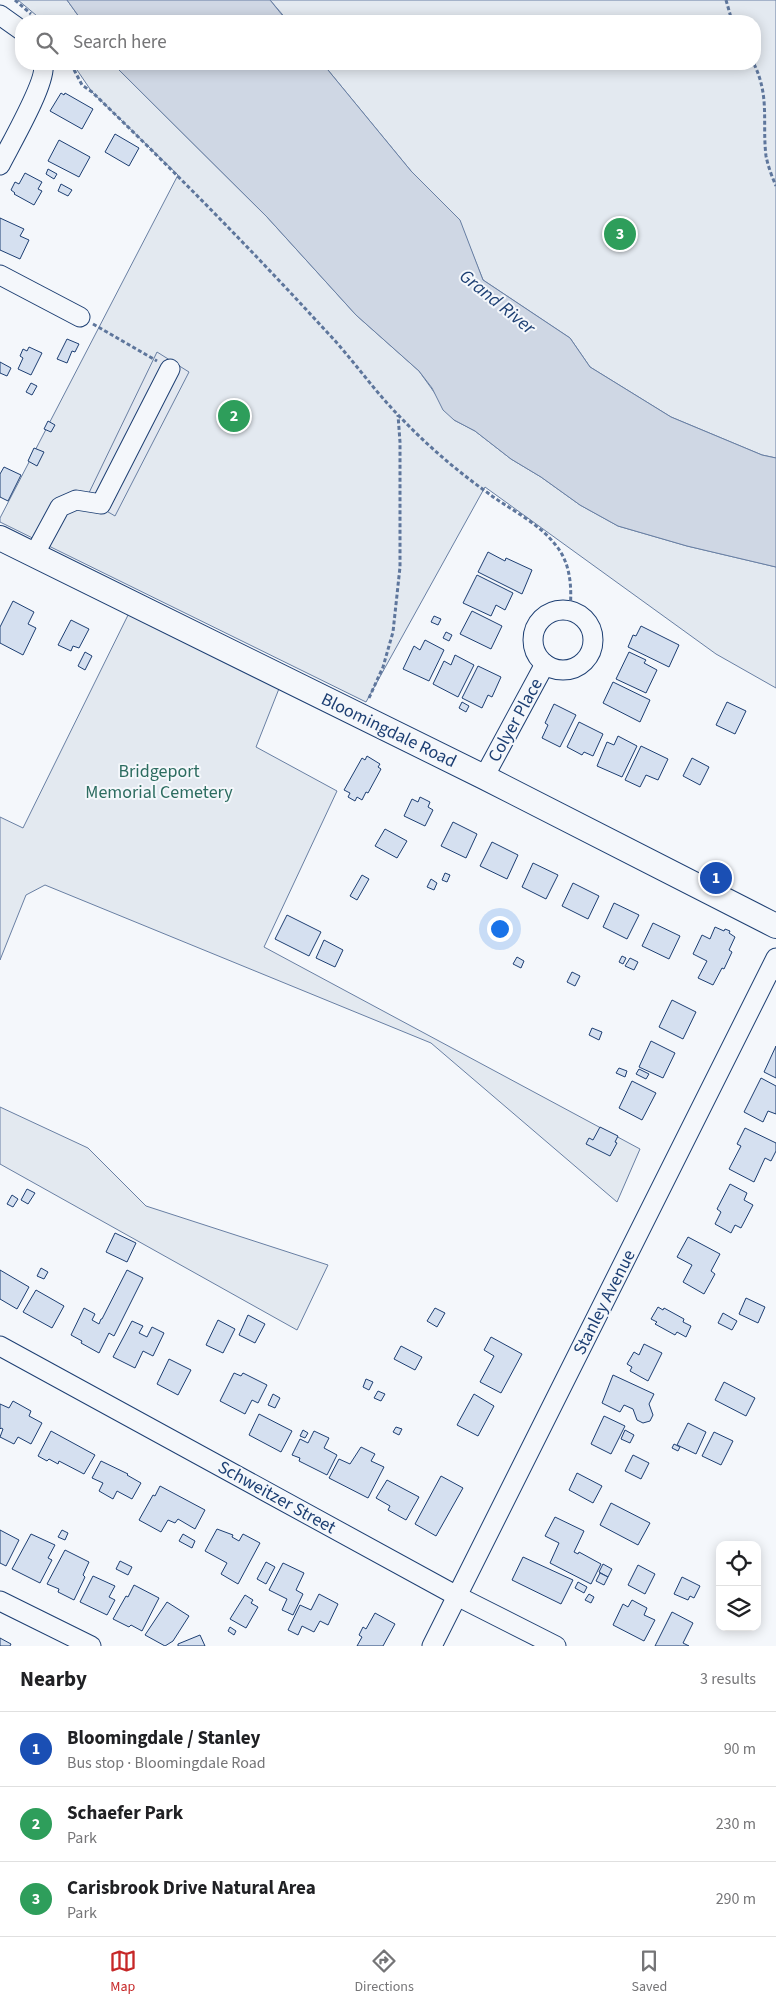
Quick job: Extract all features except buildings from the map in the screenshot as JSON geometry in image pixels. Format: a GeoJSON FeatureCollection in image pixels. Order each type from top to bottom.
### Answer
{"type":"FeatureCollection","features":[{"type":"Feature","properties":{"kind":"main road","name":"Bloomingdale Road"},"geometry":{"type":"LineString","coordinates":[[0,538],[484,776],[776,926]]}},
{"type":"Feature","properties":{"kind":"street"},"geometry":{"type":"LineString","coordinates":[[0,15],[15,19]]}},
{"type":"Feature","properties":{"kind":"street"},"geometry":{"type":"LineString","coordinates":[[0,165],[39,86],[43,70]]}},
{"type":"Feature","properties":{"kind":"street"},"geometry":{"type":"LineString","coordinates":[[0,275],[80,316]]}},
{"type":"Feature","properties":{"kind":"street"},"geometry":{"type":"LineString","coordinates":[[34,555],[60,507],[76,500],[101,504],[170,368]]}},
{"type":"Feature","properties":{"kind":"street","name":"Colyer Place"},"geometry":{"type":"LineString","coordinates":[[563,609],[585,619],[591,629],[593,642],[590,653],[579,665],[565,670],[555,669],[545,664],[537,655],[533,643],[534,630],[540,619],[550,612],[563,609]]}},
{"type":"Feature","properties":{"kind":"street","name":"Colyer Place"},"geometry":{"type":"LineString","coordinates":[[484,776],[545,664]]}},
{"type":"Feature","properties":{"kind":"street","name":"Stanley Avenue"},"geometry":{"type":"LineString","coordinates":[[432,1646],[776,958]]}},
{"type":"Feature","properties":{"kind":"street","name":"Schweitzer Street"},"geometry":{"type":"LineString","coordinates":[[0,1346],[457,1596],[556,1646]]}},
{"type":"Feature","properties":{"kind":"street"},"geometry":{"type":"LineString","coordinates":[[0,1601],[91,1646]]}},
{"type":"Feature","properties":{"kind":"path"},"geometry":{"type":"LineString","coordinates":[[15,0],[22,15]]}},
{"type":"Feature","properties":{"kind":"path"},"geometry":{"type":"LineString","coordinates":[[726,0],[730,15]]}},
{"type":"Feature","properties":{"kind":"path"},"geometry":{"type":"LineString","coordinates":[[74,70],[82,85],[178,175],[264,263],[333,337],[398,414],[440,455],[555,543],[569,570],[571,588],[570,611]]}},
{"type":"Feature","properties":{"kind":"path"},"geometry":{"type":"LineString","coordinates":[[757,70],[765,98],[767,159],[776,186]]}},
{"type":"Feature","properties":{"kind":"path"},"geometry":{"type":"LineString","coordinates":[[80,316],[170,368]]}},
{"type":"Feature","properties":{"kind":"path"},"geometry":{"type":"LineString","coordinates":[[368,701],[383,667],[393,632],[400,567],[400,427],[398,414]]}},
{"type":"Feature","properties":{"kind":"green space"},"geometry":{"type":"Polygon","coordinates":[[[18,0],[67,0],[78,15],[36,15],[18,0]]]}},
{"type":"Feature","properties":{"kind":"green space"},"geometry":{"type":"Polygon","coordinates":[[[270,0],[776,0],[776,458],[762,455],[671,417],[590,367],[570,338],[483,280],[459,220],[411,171],[328,70],[761,70],[761,15],[283,15],[270,0]]]}},
{"type":"Feature","properties":{"kind":"green space"},"geometry":{"type":"Polygon","coordinates":[[[77,70],[119,70],[267,217],[356,315],[419,371],[454,420],[475,431],[511,459],[541,477],[580,505],[618,526],[687,546],[776,567],[776,688],[716,654],[485,487],[366,702],[0,522],[0,518],[178,175],[92,92],[77,70]]]}},
{"type":"Feature","properties":{"kind":"green space","name":"Bridgeport Memorial Cemetery"},"geometry":{"type":"Polygon","coordinates":[[[132,607],[282,681],[256,747],[337,791],[264,947],[640,1149],[617,1202],[431,1043],[45,885],[26,895],[0,960],[0,817],[23,828],[132,607]]]}},
{"type":"Feature","properties":{"kind":"green space"},"geometry":{"type":"Polygon","coordinates":[[[0,1107],[88,1148],[146,1206],[328,1265],[297,1330],[0,1164],[0,1107]]]}},
{"type":"Feature","properties":{"kind":"shaded area"},"geometry":{"type":"Polygon","coordinates":[[[157,352],[189,372],[115,516],[86,499],[157,352]]]}},
{"type":"Feature","properties":{"kind":"water"},"geometry":{"type":"Polygon","coordinates":[[[67,0],[270,0],[282,15],[78,15],[67,0]]]}},
{"type":"Feature","properties":{"kind":"water","name":"Grand River"},"geometry":{"type":"Polygon","coordinates":[[[119,70],[328,70],[411,171],[460,220],[483,280],[570,338],[590,367],[671,417],[762,455],[776,458],[776,567],[687,546],[618,526],[580,505],[541,477],[511,459],[475,431],[454,420],[443,410],[432,388],[419,371],[356,315],[267,217],[119,70]]]}},
{"type":"Feature","properties":{"kind":"place","name":"Carisbrook Drive Natural Area"},"geometry":{"type":"Point","coordinates":[620,234]}},
{"type":"Feature","properties":{"kind":"place","name":"Schaefer Park"},"geometry":{"type":"Point","coordinates":[234,416]}},
{"type":"Feature","properties":{"kind":"place","name":"Bloomingdale / Stanley"},"geometry":{"type":"Point","coordinates":[716,878]}}]}
